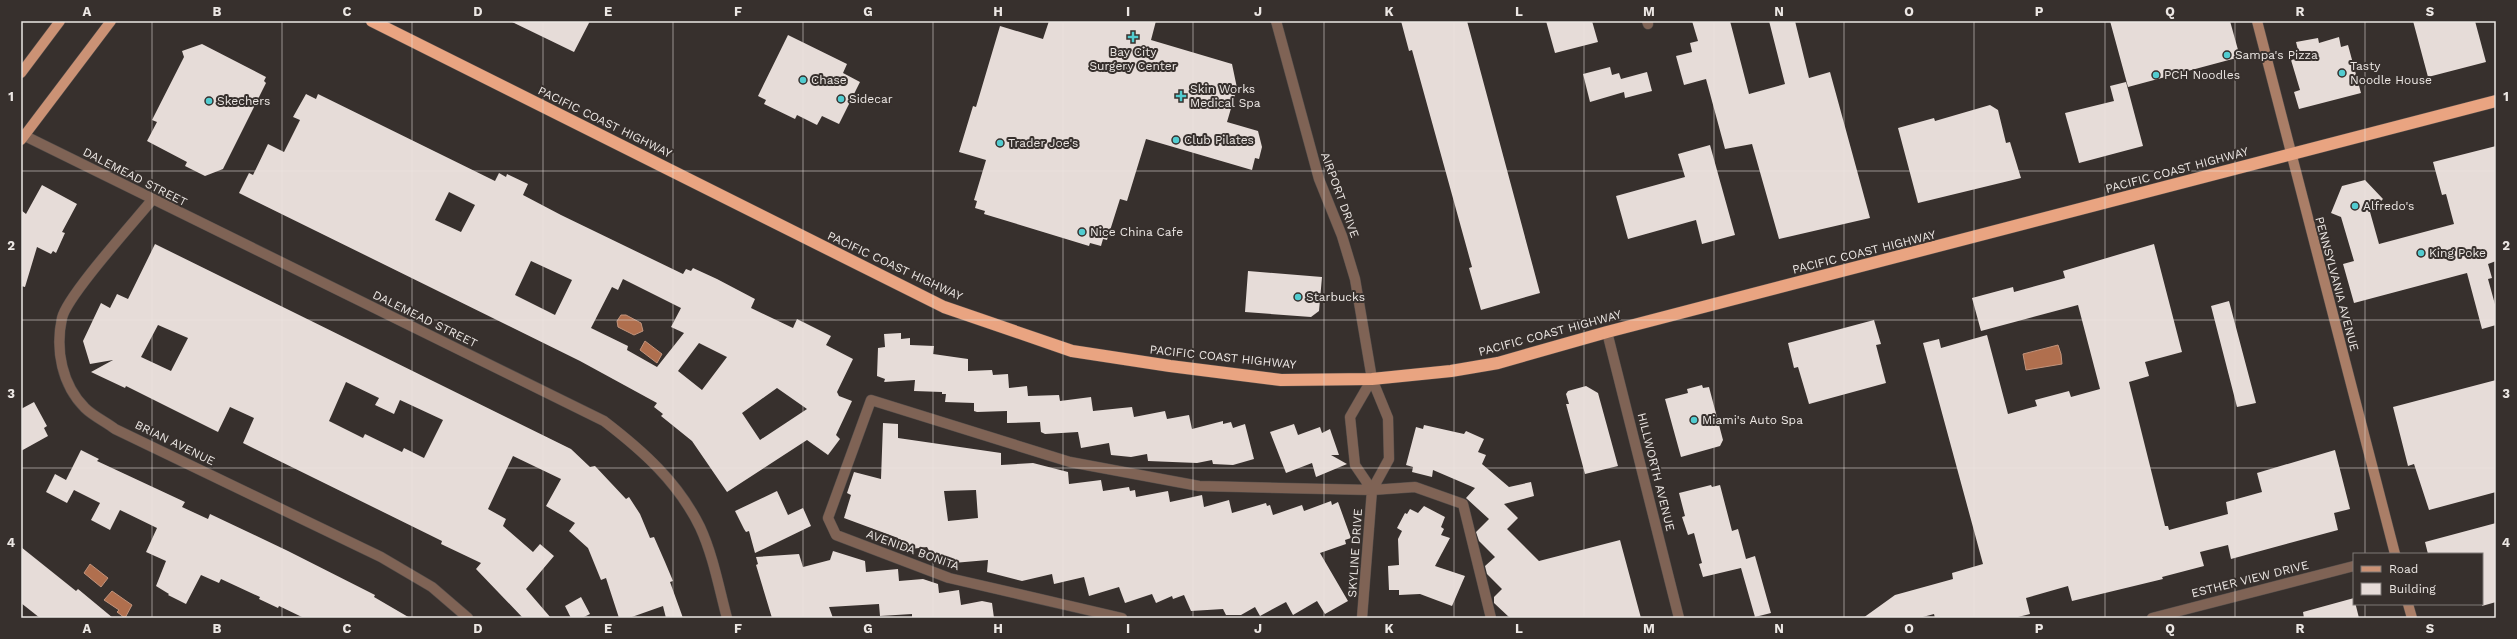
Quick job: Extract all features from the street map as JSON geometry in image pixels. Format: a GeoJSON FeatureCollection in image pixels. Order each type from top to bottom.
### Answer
{"type":"FeatureCollection","features":[{"type":"Feature","properties":{"kind":"highway","name":"PACIFIC COAST HIGHWAY"},"geometry":{"type":"LineString","coordinates":[[372,21],[944,307],[1072,350],[1170,366],[1281,380],[1372,379],[1451,371],[1498,363],[1607,332],[2496,101]]}},
{"type":"Feature","properties":{"kind":"main road"},"geometry":{"type":"LineString","coordinates":[[21,73],[60,21]]}},
{"type":"Feature","properties":{"kind":"main road"},"geometry":{"type":"LineString","coordinates":[[22,136],[111,21]]}},
{"type":"Feature","properties":{"kind":"street","name":"AIRPORT DRIVE"},"geometry":{"type":"LineString","coordinates":[[1276,21],[1318,179],[1342,236],[1355,279],[1364,321],[1372,379]]}},
{"type":"Feature","properties":{"kind":"street","name":"PENNSYLVANIA AVENUE"},"geometry":{"type":"LineString","coordinates":[[2257,21],[2290,155],[2395,553]]}},
{"type":"Feature","properties":{"kind":"street","name":"DALEMEAD STREET"},"geometry":{"type":"LineString","coordinates":[[22,136],[604,421],[657,466],[681,494],[700,528],[727,618]]}},
{"type":"Feature","properties":{"kind":"street","name":"BRIAN AVENUE"},"geometry":{"type":"LineString","coordinates":[[152,200],[74,297],[62,317],[59,353],[68,387],[86,409],[115,429],[381,557],[432,587],[468,618]]}},
{"type":"Feature","properties":{"kind":"street","name":"HILLWORTH AVENUE"},"geometry":{"type":"LineString","coordinates":[[1607,332],[1680,618]]}},
{"type":"Feature","properties":{"kind":"street","name":"SKYLINE DRIVE"},"geometry":{"type":"LineString","coordinates":[[1362,618],[1372,490],[1389,459],[1388,418],[1372,379]]}},
{"type":"Feature","properties":{"kind":"street"},"geometry":{"type":"LineString","coordinates":[[1372,379],[1350,417],[1355,465],[1372,490],[1415,487],[1463,504],[1491,618]]}},
{"type":"Feature","properties":{"kind":"street","name":"AVENIDA BONITA"},"geometry":{"type":"LineString","coordinates":[[1122,618],[948,578],[836,535],[828,518],[871,400],[1070,462],[1199,486],[1372,490]]}},
{"type":"Feature","properties":{"kind":"street","name":"ESTHER VIEW DRIVE"},"geometry":{"type":"LineString","coordinates":[[2152,618],[2353,566]]}},
{"type":"Feature","properties":{"kind":"street"},"geometry":{"type":"LineString","coordinates":[[2408,605],[2412,618]]}},
{"type":"Feature","properties":{"kind":"shaded area"},"geometry":{"type":"Polygon","coordinates":[[[621,315],[626,315],[641,323],[643,331],[634,335],[618,327],[617,321],[621,315]]]}},
{"type":"Feature","properties":{"kind":"shaded area"},"geometry":{"type":"Polygon","coordinates":[[[645,341],[662,354],[657,363],[640,350],[645,341]]]}},
{"type":"Feature","properties":{"kind":"shaded area"},"geometry":{"type":"Polygon","coordinates":[[[2058,345],[2062,364],[2026,370],[2023,354],[2058,345]]]}},
{"type":"Feature","properties":{"kind":"shaded area"},"geometry":{"type":"Polygon","coordinates":[[[90,564],[108,578],[101,587],[84,573],[90,564]]]}},
{"type":"Feature","properties":{"kind":"shaded area"},"geometry":{"type":"Polygon","coordinates":[[[112,591],[132,605],[125,618],[117,612],[119,610],[104,600],[112,591]]]}},
{"type":"Feature","properties":{"kind":"building"},"geometry":{"type":"Polygon","coordinates":[[[510,21],[590,21],[574,52],[510,21]]]}},
{"type":"Feature","properties":{"kind":"building"},"geometry":{"type":"Polygon","coordinates":[[[1049,21],[1156,21],[1151,40],[1232,64],[1237,88],[1227,122],[1258,131],[1262,147],[1259,159],[1255,158],[1252,170],[1146,139],[1127,201],[1120,199],[1107,240],[1103,239],[1101,246],[1090,243],[1089,246],[984,214],[985,211],[975,208],[977,201],[974,200],[986,160],[959,152],[973,106],[976,107],[1000,26],[1043,39],[1049,21]]]}},
{"type":"Feature","properties":{"kind":"building"},"geometry":{"type":"Polygon","coordinates":[[[1401,21],[1467,21],[1540,293],[1481,310],[1469,268],[1472,267],[1412,50],[1409,51],[1401,21]]]}},
{"type":"Feature","properties":{"kind":"building"},"geometry":{"type":"Polygon","coordinates":[[[1546,21],[1592,21],[1598,42],[1555,53],[1546,21]]]}},
{"type":"Feature","properties":{"kind":"building"},"geometry":{"type":"Polygon","coordinates":[[[1692,21],[1730,21],[1749,94],[1785,84],[1769,21],[1795,21],[1809,78],[1830,72],[1870,218],[1779,239],[1752,144],[1725,149],[1706,79],[1684,85],[1676,56],[1692,52],[1690,43],[1698,41],[1692,21]]]}},
{"type":"Feature","properties":{"kind":"building"},"geometry":{"type":"Polygon","coordinates":[[[2110,21],[2230,21],[2240,57],[2128,87],[2110,21]]]}},
{"type":"Feature","properties":{"kind":"building"},"geometry":{"type":"Polygon","coordinates":[[[2413,21],[2475,21],[2486,62],[2428,77],[2413,21]]]}},
{"type":"Feature","properties":{"kind":"building"},"geometry":{"type":"Polygon","coordinates":[[[788,35],[847,64],[843,73],[860,82],[839,124],[822,116],[817,125],[797,115],[795,119],[764,104],[766,100],[758,96],[788,35]]]}},
{"type":"Feature","properties":{"kind":"building"},"geometry":{"type":"Polygon","coordinates":[[[2339,37],[2341,47],[2348,45],[2361,93],[2299,109],[2294,92],[2300,90],[2291,60],[2300,58],[2296,42],[2318,38],[2319,43],[2339,37]]]}},
{"type":"Feature","properties":{"kind":"building","name":"Skechers"},"geometry":{"type":"Polygon","coordinates":[[[202,44],[266,77],[264,81],[266,83],[223,169],[205,176],[185,166],[187,162],[147,141],[157,122],[152,120],[184,57],[182,51],[202,44]]]}},
{"type":"Feature","properties":{"kind":"building"},"geometry":{"type":"Polygon","coordinates":[[[1610,67],[1612,75],[1619,73],[1621,79],[1647,72],[1652,91],[1625,98],[1624,92],[1590,102],[1583,74],[1610,67]]]}},
{"type":"Feature","properties":{"kind":"building"},"geometry":{"type":"Polygon","coordinates":[[[2126,82],[2143,146],[2079,163],[2065,113],[2114,101],[2110,86],[2126,82]]]}},
{"type":"Feature","properties":{"kind":"building"},"geometry":{"type":"Polygon","coordinates":[[[306,94],[316,99],[318,94],[495,181],[499,173],[506,177],[507,174],[528,184],[523,195],[683,274],[686,269],[691,271],[693,268],[717,279],[755,299],[751,308],[793,328],[797,319],[831,336],[826,345],[853,359],[837,392],[839,396],[852,401],[836,435],[840,439],[828,455],[807,440],[727,492],[692,441],[661,416],[663,414],[654,407],[657,403],[580,361],[239,193],[249,173],[253,175],[268,144],[284,152],[300,120],[293,117],[306,94]],[[449,192],[435,220],[461,232],[475,205],[449,192]],[[531,261],[515,295],[555,315],[572,280],[531,261]],[[623,279],[618,290],[612,287],[591,328],[628,346],[627,350],[657,367],[684,333],[671,327],[681,308],[623,279]],[[699,343],[678,371],[702,390],[727,357],[699,343]],[[777,388],[742,413],[760,440],[807,409],[777,388]]]}},
{"type":"Feature","properties":{"kind":"building"},"geometry":{"type":"Polygon","coordinates":[[[1990,105],[1998,110],[2006,143],[2010,142],[2021,178],[1918,203],[1898,128],[1934,118],[1935,121],[1990,105]]]}},
{"type":"Feature","properties":{"kind":"building"},"geometry":{"type":"Polygon","coordinates":[[[1710,145],[1735,235],[1702,244],[1696,220],[1628,239],[1616,196],[1685,177],[1678,154],[1710,145]]]}},
{"type":"Feature","properties":{"kind":"building"},"geometry":{"type":"Polygon","coordinates":[[[2496,146],[2496,261],[2488,264],[2492,278],[2488,279],[2496,308],[2496,325],[2482,329],[2467,273],[2354,303],[2343,264],[2354,261],[2341,217],[2331,213],[2342,186],[2365,180],[2383,199],[2370,212],[2379,244],[2454,224],[2446,194],[2442,195],[2433,162],[2496,146]]]}},
{"type":"Feature","properties":{"kind":"building"},"geometry":{"type":"Polygon","coordinates":[[[42,185],[77,204],[62,232],[65,233],[56,253],[53,251],[51,254],[37,247],[25,287],[21,286],[21,210],[26,214],[42,185]]]}},
{"type":"Feature","properties":{"kind":"building"},"geometry":{"type":"Polygon","coordinates":[[[155,244],[571,449],[590,467],[595,466],[626,499],[629,497],[640,514],[650,538],[654,537],[673,581],[670,582],[683,618],[666,618],[663,606],[629,618],[619,618],[606,578],[601,580],[588,548],[569,531],[575,523],[546,506],[561,479],[513,456],[488,509],[506,519],[503,526],[533,552],[540,544],[554,556],[526,589],[551,618],[523,618],[476,569],[481,563],[441,544],[442,541],[243,443],[254,418],[230,407],[218,432],[126,386],[125,388],[91,372],[113,360],[90,364],[83,341],[101,303],[110,308],[117,294],[128,299],[155,244]],[[158,325],[141,357],[171,371],[188,338],[158,325]],[[346,382],[329,421],[363,438],[365,434],[402,452],[404,448],[424,458],[443,420],[400,400],[394,414],[375,405],[379,398],[346,382]]]}},
{"type":"Feature","properties":{"kind":"building"},"geometry":{"type":"Polygon","coordinates":[[[2154,244],[2182,352],[2145,362],[2149,376],[2129,382],[2165,526],[2168,526],[2169,530],[2228,514],[2226,502],[2262,492],[2257,473],[2335,450],[2350,509],[2334,513],[2338,530],[2231,559],[2228,545],[2200,552],[2204,566],[2162,577],[2163,579],[2072,601],[2068,586],[2026,598],[2030,614],[2014,618],[1935,618],[1934,614],[1919,618],[1863,618],[1895,595],[1953,579],[1952,573],[1983,564],[1923,343],[1939,339],[1941,348],[1987,335],[2008,414],[2037,406],[2035,400],[2069,391],[2071,397],[2100,389],[2078,305],[1981,331],[1972,298],[2013,287],[2014,292],[2065,278],[2063,271],[2154,244]]]}},
{"type":"Feature","properties":{"kind":"building"},"geometry":{"type":"Polygon","coordinates":[[[1248,271],[1322,277],[1319,311],[1311,317],[1245,312],[1248,271]]]}},
{"type":"Feature","properties":{"kind":"building"},"geometry":{"type":"Polygon","coordinates":[[[2229,301],[2256,403],[2237,407],[2211,306],[2229,301]]]}},
{"type":"Feature","properties":{"kind":"building"},"geometry":{"type":"Polygon","coordinates":[[[1874,320],[1881,344],[1876,345],[1886,383],[1809,404],[1798,367],[1794,368],[1788,343],[1874,320]]]}},
{"type":"Feature","properties":{"kind":"building"},"geometry":{"type":"Polygon","coordinates":[[[901,333],[901,339],[910,338],[910,345],[934,346],[933,354],[968,359],[968,371],[992,370],[993,375],[1008,374],[1009,388],[1027,386],[1028,396],[1059,395],[1060,401],[1091,397],[1093,411],[1132,407],[1134,417],[1165,411],[1167,419],[1189,415],[1192,429],[1223,421],[1223,424],[1231,422],[1233,428],[1245,424],[1254,459],[1233,465],[1213,464],[1212,460],[1197,463],[1148,461],[1147,454],[1131,457],[1111,455],[1109,443],[1081,448],[1078,432],[1045,434],[1041,432],[1040,422],[1007,423],[1007,411],[977,412],[974,411],[974,403],[945,402],[946,394],[942,394],[942,392],[914,391],[915,380],[884,382],[885,379],[877,376],[878,348],[885,347],[884,334],[901,333]]]}},
{"type":"Feature","properties":{"kind":"building"},"geometry":{"type":"Polygon","coordinates":[[[2496,380],[2496,492],[2429,510],[2414,464],[2408,466],[2393,407],[2496,380]]]}},
{"type":"Feature","properties":{"kind":"building","name":"Miami's Auto Spa"},"geometry":{"type":"Polygon","coordinates":[[[1702,385],[1703,388],[1709,387],[1723,440],[1720,446],[1681,457],[1665,399],[1688,393],[1687,389],[1702,385]]]}},
{"type":"Feature","properties":{"kind":"building"},"geometry":{"type":"Polygon","coordinates":[[[1586,386],[1598,393],[1618,466],[1585,474],[1566,404],[1569,404],[1566,394],[1568,391],[1586,386]]]}},
{"type":"Feature","properties":{"kind":"building"},"geometry":{"type":"Polygon","coordinates":[[[34,402],[47,426],[44,428],[48,436],[21,451],[21,409],[34,402]]]}},
{"type":"Feature","properties":{"kind":"building"},"geometry":{"type":"Polygon","coordinates":[[[883,423],[898,424],[898,438],[1001,453],[1001,465],[1033,463],[1068,472],[1069,484],[1101,480],[1103,491],[1129,487],[1130,491],[1135,490],[1136,497],[1168,491],[1170,502],[1202,495],[1204,507],[1229,500],[1232,513],[1266,503],[1267,506],[1270,505],[1273,515],[1302,505],[1304,511],[1331,501],[1332,505],[1338,502],[1351,538],[1345,540],[1346,544],[1320,553],[1348,601],[1325,614],[1317,601],[1293,615],[1286,602],[1260,616],[1255,607],[1241,615],[1226,615],[1223,609],[1191,611],[1184,595],[1173,599],[1172,596],[1156,603],[1152,594],[1125,603],[1119,587],[1089,596],[1084,577],[1054,584],[1052,574],[1022,581],[987,572],[988,560],[953,563],[932,556],[927,547],[911,549],[898,545],[898,538],[844,518],[851,495],[847,493],[854,472],[881,479],[883,423]],[[976,490],[944,491],[948,521],[978,518],[976,490]]]}},
{"type":"Feature","properties":{"kind":"building"},"geometry":{"type":"Polygon","coordinates":[[[1294,424],[1298,435],[1320,427],[1322,433],[1330,429],[1339,455],[1331,455],[1347,464],[1316,477],[1312,463],[1286,473],[1270,432],[1294,424]]]}},
{"type":"Feature","properties":{"kind":"building"},"geometry":{"type":"Polygon","coordinates":[[[1424,425],[1464,434],[1466,431],[1484,439],[1478,452],[1486,455],[1482,464],[1509,487],[1531,482],[1534,496],[1504,504],[1518,518],[1507,529],[1539,561],[1620,540],[1641,618],[1510,618],[1494,603],[1494,597],[1502,589],[1487,574],[1485,566],[1495,557],[1479,541],[1476,532],[1489,519],[1466,498],[1475,488],[1433,470],[1432,477],[1412,472],[1413,467],[1406,465],[1416,427],[1423,429],[1424,425]]]}},
{"type":"Feature","properties":{"kind":"building"},"geometry":{"type":"Polygon","coordinates":[[[81,450],[99,459],[97,461],[185,502],[182,507],[208,519],[210,514],[288,551],[375,595],[374,597],[410,618],[304,618],[279,606],[278,608],[259,599],[260,597],[221,579],[219,583],[201,575],[186,604],[168,595],[169,594],[156,586],[166,561],[146,552],[157,528],[120,510],[110,530],[91,520],[100,503],[74,490],[67,503],[46,492],[55,474],[66,480],[81,450]]]}},
{"type":"Feature","properties":{"kind":"building"},"geometry":{"type":"Polygon","coordinates":[[[1711,485],[1712,487],[1720,485],[1732,531],[1738,529],[1746,559],[1755,556],[1771,613],[1755,617],[1741,568],[1703,577],[1699,564],[1702,563],[1694,533],[1688,535],[1682,517],[1685,516],[1679,493],[1711,485]]]}},
{"type":"Feature","properties":{"kind":"building"},"geometry":{"type":"Polygon","coordinates":[[[777,491],[788,515],[803,508],[811,526],[755,553],[749,531],[746,532],[735,511],[777,491]]]}},
{"type":"Feature","properties":{"kind":"building"},"geometry":{"type":"Polygon","coordinates":[[[1424,506],[1445,517],[1441,527],[1444,529],[1441,535],[1450,538],[1435,566],[1465,576],[1452,606],[1420,594],[1399,595],[1399,590],[1389,590],[1388,566],[1399,565],[1398,539],[1402,531],[1397,528],[1405,513],[1407,514],[1410,509],[1418,513],[1424,506]]]}},
{"type":"Feature","properties":{"kind":"building"},"geometry":{"type":"Polygon","coordinates":[[[2496,523],[2496,602],[2482,606],[2483,553],[2428,553],[2425,542],[2496,523]]]}},
{"type":"Feature","properties":{"kind":"building"},"geometry":{"type":"Polygon","coordinates":[[[21,547],[76,591],[78,589],[113,618],[40,618],[21,603],[21,547]]]}},
{"type":"Feature","properties":{"kind":"building"},"geometry":{"type":"Polygon","coordinates":[[[833,551],[865,561],[866,572],[898,569],[899,581],[923,579],[938,584],[939,593],[959,590],[961,605],[982,601],[992,603],[994,618],[912,618],[912,614],[880,616],[879,604],[829,607],[833,618],[772,618],[756,565],[758,564],[756,557],[799,554],[803,567],[830,560],[833,551]]]}},
{"type":"Feature","properties":{"kind":"building"},"geometry":{"type":"Polygon","coordinates":[[[581,597],[590,614],[582,618],[571,618],[565,606],[581,597]]]}},
{"type":"Feature","properties":{"kind":"building"},"geometry":{"type":"Polygon","coordinates":[[[2353,598],[2353,605],[2356,605],[2359,618],[2304,618],[2303,612],[2353,598]]]}},
{"type":"Feature","properties":{"kind":"place","name":"Bay City Surgery Center"},"geometry":{"type":"Point","coordinates":[1133,37]}},
{"type":"Feature","properties":{"kind":"place","name":"Sampa's Pizza"},"geometry":{"type":"Point","coordinates":[2227,55]}},
{"type":"Feature","properties":{"kind":"place","name":"Tasty Noodle House"},"geometry":{"type":"Point","coordinates":[2342,73]}},
{"type":"Feature","properties":{"kind":"place","name":"PCH Noodles"},"geometry":{"type":"Point","coordinates":[2156,75]}},
{"type":"Feature","properties":{"kind":"place","name":"Chase"},"geometry":{"type":"Point","coordinates":[803,80]}},
{"type":"Feature","properties":{"kind":"place","name":"Skin Works Medical Spa"},"geometry":{"type":"Point","coordinates":[1181,96]}},
{"type":"Feature","properties":{"kind":"place","name":"Sidecar"},"geometry":{"type":"Point","coordinates":[841,99]}},
{"type":"Feature","properties":{"kind":"place","name":"Skechers"},"geometry":{"type":"Point","coordinates":[209,101]}},
{"type":"Feature","properties":{"kind":"place","name":"Club Pilates"},"geometry":{"type":"Point","coordinates":[1176,140]}},
{"type":"Feature","properties":{"kind":"place","name":"Trader Joe's"},"geometry":{"type":"Point","coordinates":[1000,143]}},
{"type":"Feature","properties":{"kind":"place","name":"Alfredo's"},"geometry":{"type":"Point","coordinates":[2355,206]}},
{"type":"Feature","properties":{"kind":"place","name":"Nice China Cafe"},"geometry":{"type":"Point","coordinates":[1082,232]}},
{"type":"Feature","properties":{"kind":"place","name":"King Poke"},"geometry":{"type":"Point","coordinates":[2421,253]}},
{"type":"Feature","properties":{"kind":"place","name":"Starbucks"},"geometry":{"type":"Point","coordinates":[1298,297]}},
{"type":"Feature","properties":{"kind":"place","name":"Miami's Auto Spa"},"geometry":{"type":"Point","coordinates":[1694,420]}}]}
